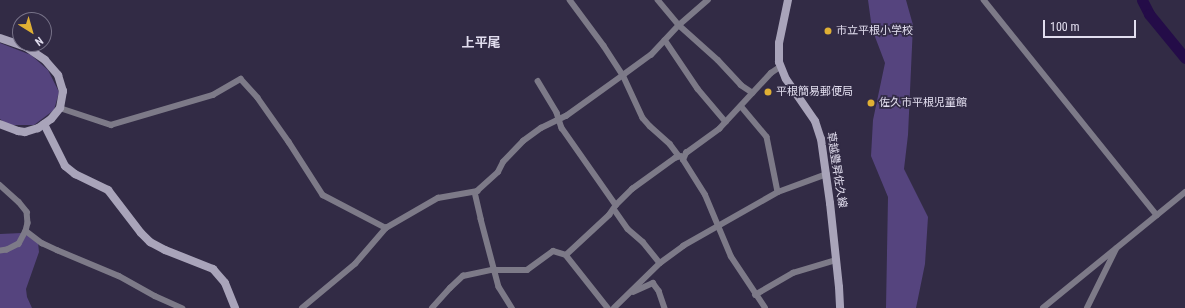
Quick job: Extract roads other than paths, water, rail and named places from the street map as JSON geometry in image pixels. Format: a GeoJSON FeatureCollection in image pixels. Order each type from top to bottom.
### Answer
{"type":"FeatureCollection","features":[{"type":"Feature","properties":{"kind":"street"},"geometry":{"type":"LineString","coordinates":[[570,0],[604,46],[623,75],[643,118],[682,156],[685,164],[701,188],[731,257],[765,308]]}},
{"type":"Feature","properties":{"kind":"street"},"geometry":{"type":"LineString","coordinates":[[658,0],[679,25],[718,60],[741,85],[753,93]]}},
{"type":"Feature","properties":{"kind":"street"},"geometry":{"type":"LineString","coordinates":[[302,308],[355,264],[386,228],[438,198],[475,192],[498,172],[503,162],[523,141],[541,128],[559,119],[651,55],[679,25],[708,0]]}},
{"type":"Feature","properties":{"kind":"street","name":"草越豊昇佐久線"},"geometry":{"type":"LineString","coordinates":[[788,0],[778,50],[780,67],[786,79],[818,127],[823,146],[840,308]]}},
{"type":"Feature","properties":{"kind":"street"},"geometry":{"type":"LineString","coordinates":[[984,0],[1157,215]]}},
{"type":"Feature","properties":{"kind":"street"},"geometry":{"type":"LineString","coordinates":[[0,38],[33,51],[50,64],[58,75],[63,86],[63,97],[60,108],[38,128],[25,132],[12,130],[0,124]]}},
{"type":"Feature","properties":{"kind":"street"},"geometry":{"type":"LineString","coordinates":[[665,40],[698,90],[726,122]]}},
{"type":"Feature","properties":{"kind":"street"},"geometry":{"type":"LineString","coordinates":[[566,255],[642,181],[682,156],[726,122],[771,73],[780,67]]}},
{"type":"Feature","properties":{"kind":"street"},"geometry":{"type":"LineString","coordinates":[[60,108],[111,126],[213,95],[241,80],[258,98],[289,142],[323,195],[386,228]]}},
{"type":"Feature","properties":{"kind":"street"},"geometry":{"type":"LineString","coordinates":[[538,81],[559,119],[562,128],[628,229],[643,242],[660,263]]}},
{"type":"Feature","properties":{"kind":"street"},"geometry":{"type":"LineString","coordinates":[[741,106],[767,137],[778,192]]}},
{"type":"Feature","properties":{"kind":"street"},"geometry":{"type":"LineString","coordinates":[[44,124],[65,166],[75,174],[108,190],[137,229],[150,242],[165,250],[213,269],[225,283],[234,308]]}},
{"type":"Feature","properties":{"kind":"street"},"geometry":{"type":"LineString","coordinates":[[614,308],[660,263],[683,246],[717,225],[778,192],[827,174]]}},
{"type":"Feature","properties":{"kind":"street"},"geometry":{"type":"LineString","coordinates":[[0,186],[19,202],[27,212],[26,231],[19,244],[7,250],[0,251]]}},
{"type":"Feature","properties":{"kind":"street"},"geometry":{"type":"LineString","coordinates":[[475,192],[499,287],[512,308]]}},
{"type":"Feature","properties":{"kind":"street"},"geometry":{"type":"LineString","coordinates":[[1042,308],[1185,192]]}},
{"type":"Feature","properties":{"kind":"street"},"geometry":{"type":"LineString","coordinates":[[26,231],[57,250],[119,276],[155,296],[182,308]]}},
{"type":"Feature","properties":{"kind":"street"},"geometry":{"type":"LineString","coordinates":[[1087,308],[1117,247]]}},
{"type":"Feature","properties":{"kind":"street"},"geometry":{"type":"LineString","coordinates":[[432,308],[463,276],[470,273],[495,270],[527,270],[551,252],[566,255],[608,308]]}},
{"type":"Feature","properties":{"kind":"street"},"geometry":{"type":"LineString","coordinates":[[755,295],[793,273],[836,260]]}},
{"type":"Feature","properties":{"kind":"street"},"geometry":{"type":"LineString","coordinates":[[631,292],[653,283],[659,291],[665,308]]}},
{"type":"Feature","properties":{"kind":"waterway"},"geometry":{"type":"LineString","coordinates":[[1142,0],[1149,14],[1185,58]]}},
{"type":"Feature","properties":{"kind":"place","name":"市立平根小学校"},"geometry":{"type":"Point","coordinates":[828,31]}},
{"type":"Feature","properties":{"kind":"place","name":"平根簡易郵便局"},"geometry":{"type":"Point","coordinates":[768,92]}},
{"type":"Feature","properties":{"kind":"place","name":"佐久市平根児童館"},"geometry":{"type":"Point","coordinates":[871,103]}},
{"type":"Feature","properties":{"kind":"district","name":"上平尾"},"geometry":{"type":"Point","coordinates":[481,43]}}]}
